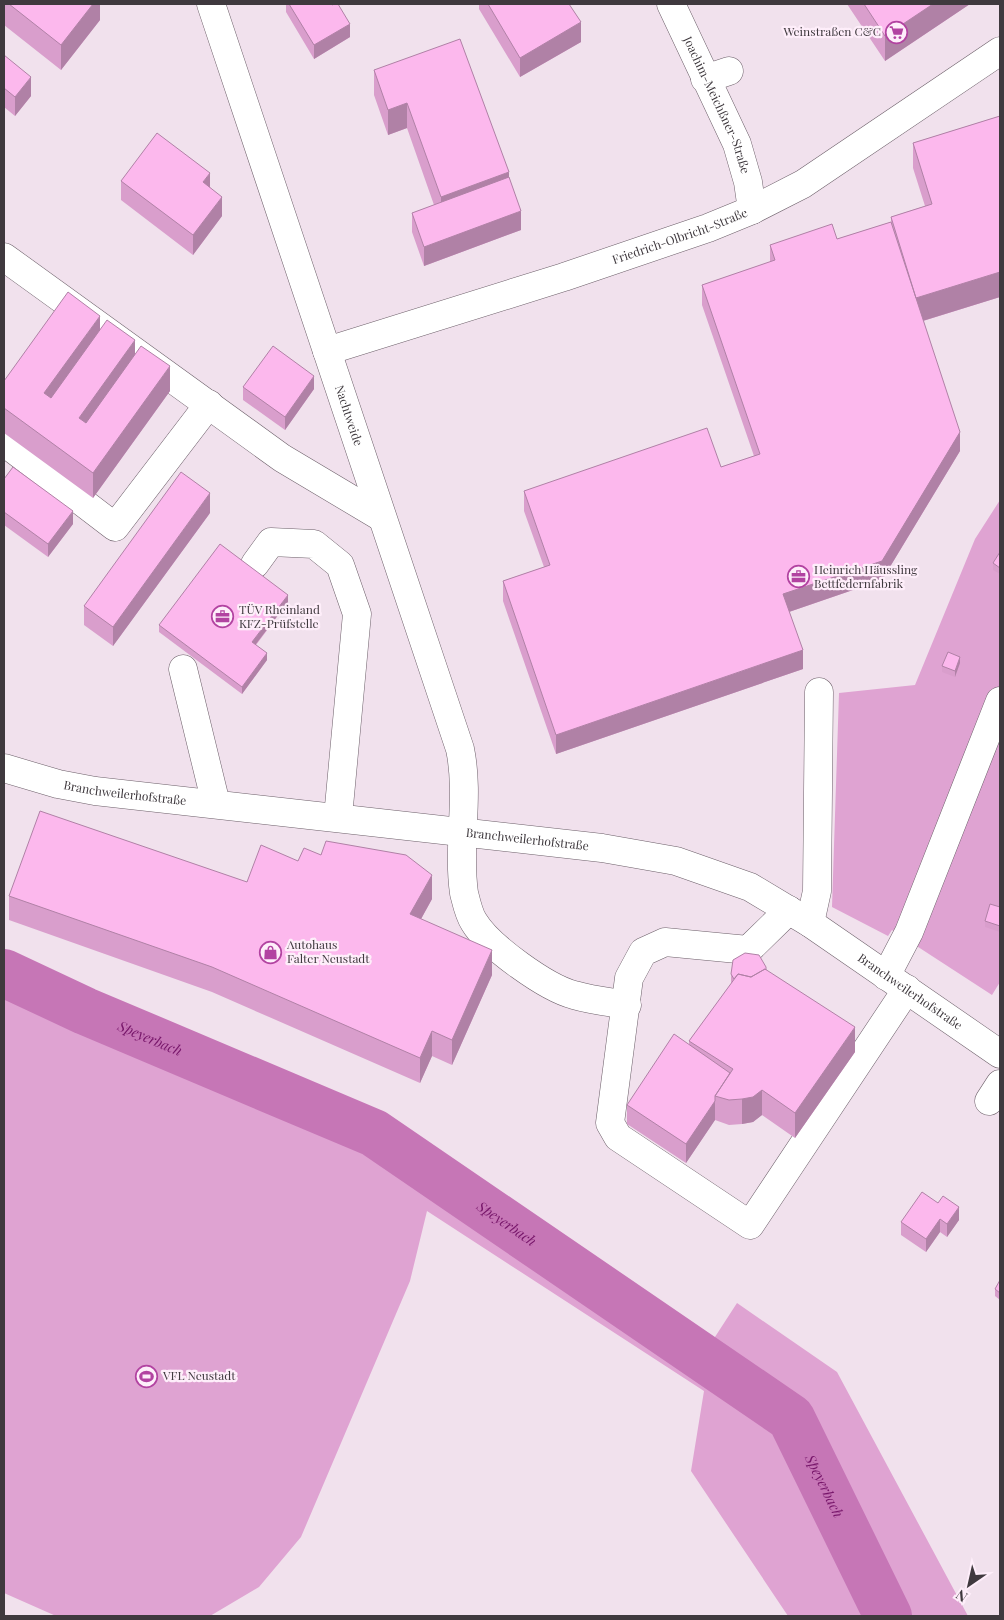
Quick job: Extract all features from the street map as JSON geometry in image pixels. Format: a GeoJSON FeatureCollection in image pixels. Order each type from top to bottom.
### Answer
{"type":"FeatureCollection","features":[{"type":"Feature","properties":{"kind":"street","name":"Nachtweide"},"geometry":{"type":"LineString","coordinates":[[211,4],[460,749],[465,774],[462,831],[464,894],[473,922],[489,939],[541,980],[573,995],[627,1005]]}},
{"type":"Feature","properties":{"kind":"street","name":"Joachim-Meichßner-Straße"},"geometry":{"type":"LineString","coordinates":[[671,4],[717,75],[748,182],[752,210]]}},
{"type":"Feature","properties":{"kind":"street","name":"Friedrich-Olbricht-Straße"},"geometry":{"type":"LineString","coordinates":[[327,351],[564,276],[708,228],[752,210],[803,184],[1000,51]]}},
{"type":"Feature","properties":{"kind":"street"},"geometry":{"type":"LineString","coordinates":[[4,258],[210,404],[282,458],[381,517]]}},
{"type":"Feature","properties":{"kind":"street"},"geometry":{"type":"LineString","coordinates":[[4,442],[115,527],[210,404]]}},
{"type":"Feature","properties":{"kind":"street"},"geometry":{"type":"LineString","coordinates":[[255,564],[271,542],[314,544],[340,565],[357,614],[338,817]]}},
{"type":"Feature","properties":{"kind":"street"},"geometry":{"type":"LineString","coordinates":[[182,669],[216,804]]}},
{"type":"Feature","properties":{"kind":"street"},"geometry":{"type":"LineString","coordinates":[[819,692],[816,891],[799,916],[748,950],[665,942],[643,952],[628,978],[627,1005],[610,1123],[618,1137],[750,1225],[897,983],[909,932],[1000,701]]}},
{"type":"Feature","properties":{"kind":"street","name":"Branchweilerhofstraße"},"geometry":{"type":"LineString","coordinates":[[4,768],[58,784],[95,791],[462,831],[602,848],[676,861],[750,887],[799,916],[1000,1054]]}},
{"type":"Feature","properties":{"kind":"shaded area"},"geometry":{"type":"Polygon","coordinates":[[[1000,500],[1000,982],[992,995],[892,930],[888,936],[832,907],[839,693],[915,685],[975,539],[1000,500]]]}},
{"type":"Feature","properties":{"kind":"shaded area"},"geometry":{"type":"Polygon","coordinates":[[[4,955],[389,1128],[713,1340],[737,1303],[837,1372],[968,1616],[788,1616],[691,1471],[704,1391],[427,1211],[410,1281],[301,1537],[259,1587],[210,1616],[56,1616],[4,1593],[4,955]]]}},
{"type":"Feature","properties":{"kind":"building"},"geometry":{"type":"Polygon","coordinates":[[[9,4],[93,4],[61,45],[9,4]]]}},
{"type":"Feature","properties":{"kind":"building"},"geometry":{"type":"Polygon","coordinates":[[[289,4],[338,4],[350,24],[314,45],[289,4]]]}},
{"type":"Feature","properties":{"kind":"building"},"geometry":{"type":"Polygon","coordinates":[[[488,4],[569,4],[581,22],[520,58],[488,4]]]}},
{"type":"Feature","properties":{"kind":"building"},"geometry":{"type":"Polygon","coordinates":[[[864,4],[933,4],[885,36],[864,4]]]}},
{"type":"Feature","properties":{"kind":"building"},"geometry":{"type":"Polygon","coordinates":[[[460,39],[509,172],[441,197],[407,103],[388,110],[374,70],[460,39]]]}},
{"type":"Feature","properties":{"kind":"building"},"geometry":{"type":"Polygon","coordinates":[[[4,55],[31,77],[15,97],[4,88],[4,55]]]}},
{"type":"Feature","properties":{"kind":"building"},"geometry":{"type":"Polygon","coordinates":[[[1000,116],[1000,272],[916,298],[891,217],[932,204],[913,143],[1000,116]]]}},
{"type":"Feature","properties":{"kind":"building"},"geometry":{"type":"Polygon","coordinates":[[[157,133],[210,173],[203,182],[222,197],[193,235],[121,181],[157,133]]]}},
{"type":"Feature","properties":{"kind":"building"},"geometry":{"type":"Polygon","coordinates":[[[509,177],[521,211],[424,247],[412,213],[509,177]]]}},
{"type":"Feature","properties":{"kind":"building"},"geometry":{"type":"Polygon","coordinates":[[[891,222],[960,432],[882,561],[783,594],[803,650],[556,735],[503,581],[550,565],[524,491],[707,428],[721,467],[760,454],[702,285],[775,260],[770,245],[832,224],[837,239],[891,222]]]}},
{"type":"Feature","properties":{"kind":"building"},"geometry":{"type":"Polygon","coordinates":[[[68,292],[100,316],[44,393],[51,398],[107,320],[135,340],[79,418],[86,423],[141,346],[170,366],[93,473],[4,408],[4,381],[68,292]]]}},
{"type":"Feature","properties":{"kind":"building"},"geometry":{"type":"Polygon","coordinates":[[[273,346],[314,376],[285,417],[243,387],[273,346]]]}},
{"type":"Feature","properties":{"kind":"building"},"geometry":{"type":"Polygon","coordinates":[[[13,467],[73,511],[48,544],[4,512],[4,479],[13,467]]]}},
{"type":"Feature","properties":{"kind":"building"},"geometry":{"type":"Polygon","coordinates":[[[181,472],[210,493],[113,627],[84,606],[181,472]]]}},
{"type":"Feature","properties":{"kind":"building","name":"TÜV Rheinland KFZ-Prüfstelle"},"geometry":{"type":"Polygon","coordinates":[[[220,544],[288,595],[252,642],[267,653],[242,687],[159,625],[220,544]]]}},
{"type":"Feature","properties":{"kind":"building"},"geometry":{"type":"Polygon","coordinates":[[[1000,552],[1000,568],[993,563],[1000,552]]]}},
{"type":"Feature","properties":{"kind":"building"},"geometry":{"type":"Polygon","coordinates":[[[948,652],[960,657],[955,671],[942,666],[948,652]]]}},
{"type":"Feature","properties":{"kind":"building","name":"Autohaus Falter Neustadt"},"geometry":{"type":"Polygon","coordinates":[[[40,811],[247,882],[261,845],[298,861],[304,848],[321,855],[326,841],[406,855],[432,875],[410,914],[492,950],[452,1040],[432,1031],[420,1058],[212,967],[9,896],[40,811]]]}},
{"type":"Feature","properties":{"kind":"building"},"geometry":{"type":"Polygon","coordinates":[[[990,904],[1000,907],[1000,926],[985,921],[990,904]]]}},
{"type":"Feature","properties":{"kind":"building"},"geometry":{"type":"Polygon","coordinates":[[[745,953],[759,955],[766,970],[751,977],[738,974],[734,979],[731,974],[733,960],[745,953]]]}},
{"type":"Feature","properties":{"kind":"building"},"geometry":{"type":"Polygon","coordinates":[[[765,969],[855,1027],[795,1113],[762,1090],[753,1097],[742,1099],[729,1100],[715,1096],[733,1069],[689,1041],[738,974],[751,977],[765,969]]]}},
{"type":"Feature","properties":{"kind":"building"},"geometry":{"type":"Polygon","coordinates":[[[674,1034],[730,1073],[715,1096],[715,1101],[686,1144],[627,1105],[674,1034]]]}},
{"type":"Feature","properties":{"kind":"building"},"geometry":{"type":"Polygon","coordinates":[[[922,1192],[938,1203],[943,1196],[959,1207],[947,1224],[940,1219],[926,1239],[901,1222],[922,1192]]]}},
{"type":"Feature","properties":{"kind":"building"},"geometry":{"type":"Polygon","coordinates":[[[1000,1280],[1000,1293],[995,1289],[1000,1280]]]}},
{"type":"Feature","properties":{"kind":"waterway","name":"Speyerbach"},"geometry":{"type":"LineString","coordinates":[[4,973],[85,1011],[374,1133],[791,1418],[888,1616]]}},
{"type":"Feature","properties":{"kind":"place","name":"Weinstraßen C&C"},"geometry":{"type":"Point","coordinates":[897,32]}},
{"type":"Feature","properties":{"kind":"place","name":"Heinrich Häussling Bettfedernfabrik"},"geometry":{"type":"Point","coordinates":[798,577]}},
{"type":"Feature","properties":{"kind":"place","name":"TÜV Rheinland KFZ-Prüfstelle"},"geometry":{"type":"Point","coordinates":[223,617]}},
{"type":"Feature","properties":{"kind":"place","name":"Autohaus Falter Neustadt"},"geometry":{"type":"Point","coordinates":[271,952]}},
{"type":"Feature","properties":{"kind":"place","name":"VFL Neustadt"},"geometry":{"type":"Point","coordinates":[147,1376]}}]}
